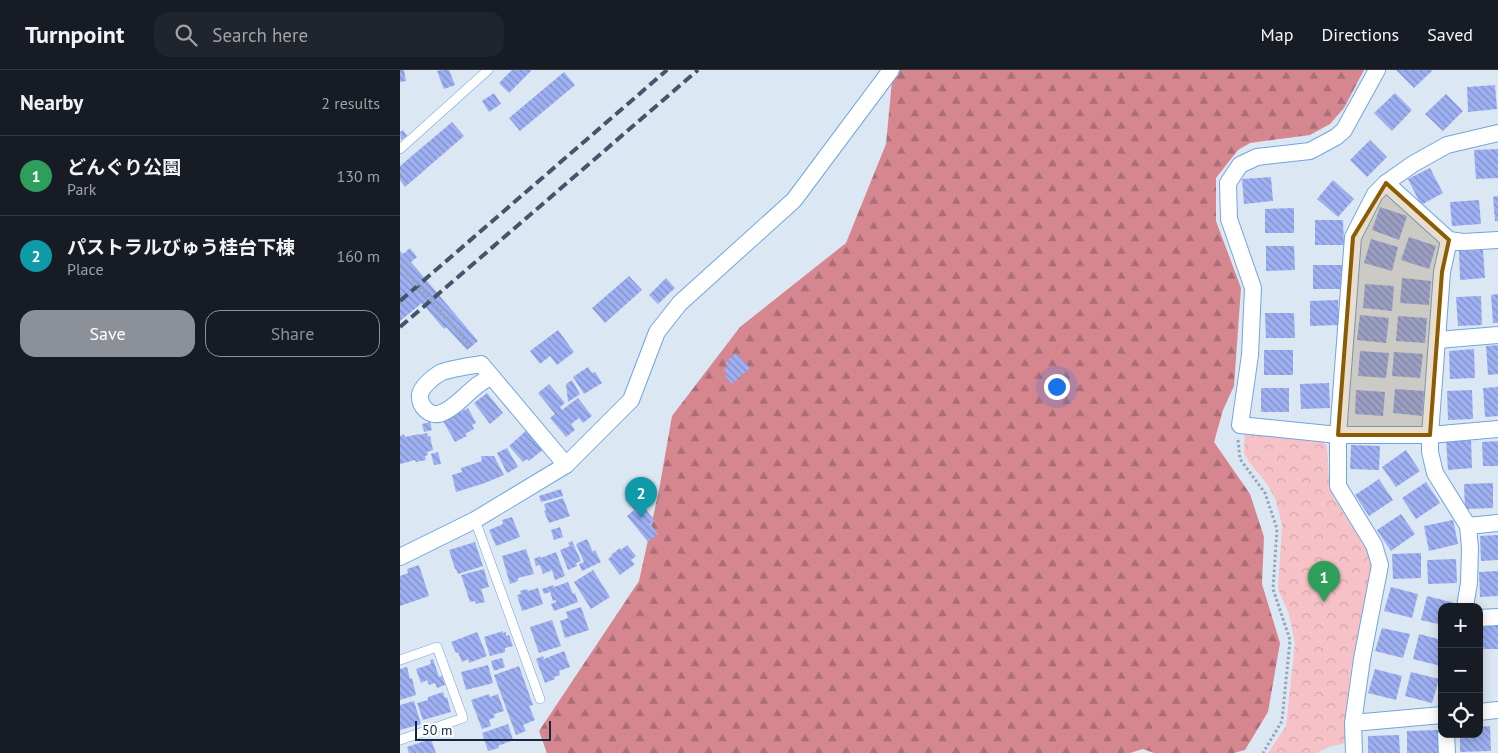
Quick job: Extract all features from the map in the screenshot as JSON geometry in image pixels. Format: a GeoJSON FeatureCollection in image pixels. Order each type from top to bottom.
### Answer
{"type":"FeatureCollection","features":[{"type":"Feature","properties":{"kind":"street"},"geometry":{"type":"LineString","coordinates":[[400,557],[475,520],[566,465],[631,400],[658,332],[680,303],[794,200],[891,70]]}},
{"type":"Feature","properties":{"kind":"street"},"geometry":{"type":"LineString","coordinates":[[1377,70],[1344,130],[1336,137],[1310,151],[1257,157],[1240,166],[1228,183],[1229,219],[1253,288],[1250,355],[1240,425],[1338,435],[1430,435],[1498,429]]}},
{"type":"Feature","properties":{"kind":"street"},"geometry":{"type":"LineString","coordinates":[[1354,753],[1353,723],[1362,659],[1380,565],[1374,546],[1338,486],[1338,435],[1353,237],[1375,194],[1386,183],[1413,164],[1447,146],[1498,133]]}},
{"type":"Feature","properties":{"kind":"street"},"geometry":{"type":"LineString","coordinates":[[1386,183],[1449,240],[1463,242],[1498,240]]}},
{"type":"Feature","properties":{"kind":"street"},"geometry":{"type":"LineString","coordinates":[[1449,240],[1442,272],[1430,452],[1434,473],[1468,526],[1470,548],[1469,583],[1466,603]]}},
{"type":"Feature","properties":{"kind":"street"},"geometry":{"type":"LineString","coordinates":[[1438,340],[1498,335]]}},
{"type":"Feature","properties":{"kind":"street"},"geometry":{"type":"LineString","coordinates":[[492,377],[483,380],[449,409],[437,414],[428,412],[421,405],[420,395],[424,386],[441,373],[481,364],[492,377],[566,465]]}},
{"type":"Feature","properties":{"kind":"street"},"geometry":{"type":"LineString","coordinates":[[1468,526],[1498,524]]}},
{"type":"Feature","properties":{"kind":"street"},"geometry":{"type":"LineString","coordinates":[[1483,618],[1498,617]]}},
{"type":"Feature","properties":{"kind":"street"},"geometry":{"type":"LineString","coordinates":[[1483,712],[1498,710]]}},
{"type":"Feature","properties":{"kind":"street"},"geometry":{"type":"LineString","coordinates":[[1353,723],[1438,715]]}},
{"type":"Feature","properties":{"kind":"street"},"geometry":{"type":"LineString","coordinates":[[1446,738],[1447,753]]}},
{"type":"Feature","properties":{"kind":"lane"},"geometry":{"type":"LineString","coordinates":[[400,149],[488,70]]}},
{"type":"Feature","properties":{"kind":"lane"},"geometry":{"type":"LineString","coordinates":[[475,520],[540,699]]}},
{"type":"Feature","properties":{"kind":"lane"},"geometry":{"type":"LineString","coordinates":[[400,660],[437,647],[463,718],[400,740]]}},
{"type":"Feature","properties":{"kind":"path"},"geometry":{"type":"LineString","coordinates":[[400,265],[471,346],[481,364]]}},
{"type":"Feature","properties":{"kind":"path"},"geometry":{"type":"LineString","coordinates":[[1240,425],[1238,440],[1240,459],[1265,493],[1277,529],[1273,589],[1290,640],[1282,721],[1262,753]]}},
{"type":"Feature","properties":{"kind":"highlighted area"},"geometry":{"type":"Polygon","coordinates":[[[1386,183],[1449,240],[1442,272],[1430,435],[1338,435],[1353,237],[1386,183]]]}},
{"type":"Feature","properties":{"kind":"green space"},"geometry":{"type":"Polygon","coordinates":[[[893,70],[1364,70],[1344,108],[1330,124],[1310,135],[1250,143],[1238,150],[1216,178],[1216,221],[1241,288],[1234,386],[1223,410],[1214,442],[1250,494],[1264,537],[1262,584],[1280,643],[1268,712],[1245,750],[1234,753],[1154,753],[1143,749],[1130,753],[547,753],[539,731],[639,581],[659,490],[672,416],[740,327],[846,243],[886,144],[893,70]]]}},
{"type":"Feature","properties":{"kind":"green space"},"geometry":{"type":"Polygon","coordinates":[[[1245,433],[1323,441],[1327,447],[1329,482],[1333,496],[1371,557],[1372,571],[1352,663],[1347,700],[1346,743],[1329,747],[1317,753],[1268,753],[1286,726],[1295,643],[1289,614],[1278,589],[1282,525],[1276,501],[1268,485],[1244,454],[1245,433]]]}},
{"type":"Feature","properties":{"kind":"building"},"geometry":{"type":"Polygon","coordinates":[[[400,70],[404,70],[406,81],[400,82],[400,70]]]}},
{"type":"Feature","properties":{"kind":"building"},"geometry":{"type":"Polygon","coordinates":[[[449,70],[455,85],[444,89],[437,71],[449,70]]]}},
{"type":"Feature","properties":{"kind":"building"},"geometry":{"type":"Polygon","coordinates":[[[512,70],[532,70],[509,93],[499,83],[512,70]]]}},
{"type":"Feature","properties":{"kind":"building"},"geometry":{"type":"Polygon","coordinates":[[[1396,70],[1433,70],[1414,88],[1396,70]]]}},
{"type":"Feature","properties":{"kind":"building"},"geometry":{"type":"Polygon","coordinates":[[[564,72],[575,85],[520,131],[509,118],[564,72]]]}},
{"type":"Feature","properties":{"kind":"building"},"geometry":{"type":"Polygon","coordinates":[[[1495,85],[1497,109],[1468,112],[1467,87],[1495,85]]]}},
{"type":"Feature","properties":{"kind":"building"},"geometry":{"type":"Polygon","coordinates":[[[494,93],[501,104],[489,112],[482,101],[494,93]]]}},
{"type":"Feature","properties":{"kind":"building"},"geometry":{"type":"Polygon","coordinates":[[[1395,93],[1412,110],[1392,131],[1374,113],[1395,93]]]}},
{"type":"Feature","properties":{"kind":"building"},"geometry":{"type":"Polygon","coordinates":[[[1446,94],[1463,111],[1443,131],[1425,114],[1446,94]]]}},
{"type":"Feature","properties":{"kind":"building"},"geometry":{"type":"Polygon","coordinates":[[[452,122],[464,136],[405,187],[400,180],[400,166],[452,122]]]}},
{"type":"Feature","properties":{"kind":"building"},"geometry":{"type":"Polygon","coordinates":[[[403,130],[407,136],[401,140],[400,132],[403,130]]]}},
{"type":"Feature","properties":{"kind":"building"},"geometry":{"type":"Polygon","coordinates":[[[1370,140],[1387,157],[1367,177],[1350,160],[1370,140]]]}},
{"type":"Feature","properties":{"kind":"building"},"geometry":{"type":"Polygon","coordinates":[[[1498,149],[1498,178],[1476,179],[1474,150],[1498,149]]]}},
{"type":"Feature","properties":{"kind":"building"},"geometry":{"type":"Polygon","coordinates":[[[1430,168],[1443,193],[1421,205],[1408,179],[1430,168]]]}},
{"type":"Feature","properties":{"kind":"building"},"geometry":{"type":"Polygon","coordinates":[[[1271,177],[1273,201],[1244,204],[1242,179],[1271,177]]]}},
{"type":"Feature","properties":{"kind":"building"},"geometry":{"type":"Polygon","coordinates":[[[1333,180],[1354,199],[1338,217],[1317,199],[1333,180]]]}},
{"type":"Feature","properties":{"kind":"building"},"geometry":{"type":"Polygon","coordinates":[[[1498,196],[1498,221],[1495,221],[1493,197],[1498,196]]]}},
{"type":"Feature","properties":{"kind":"building"},"geometry":{"type":"Polygon","coordinates":[[[1479,200],[1481,224],[1452,226],[1450,202],[1479,200]]]}},
{"type":"Feature","properties":{"kind":"building"},"geometry":{"type":"Polygon","coordinates":[[[1380,207],[1407,216],[1399,240],[1372,230],[1380,207]]]}},
{"type":"Feature","properties":{"kind":"building"},"geometry":{"type":"Polygon","coordinates":[[[1294,208],[1294,233],[1265,233],[1265,209],[1294,208]]]}},
{"type":"Feature","properties":{"kind":"building"},"geometry":{"type":"Polygon","coordinates":[[[1315,220],[1343,220],[1344,245],[1315,245],[1315,220]]]}},
{"type":"Feature","properties":{"kind":"building"},"geometry":{"type":"Polygon","coordinates":[[[1409,237],[1436,246],[1429,269],[1401,260],[1409,237]]]}},
{"type":"Feature","properties":{"kind":"building"},"geometry":{"type":"Polygon","coordinates":[[[1371,239],[1398,247],[1392,271],[1364,263],[1371,239]]]}},
{"type":"Feature","properties":{"kind":"building"},"geometry":{"type":"Polygon","coordinates":[[[1266,246],[1294,246],[1295,270],[1266,271],[1266,246]]]}},
{"type":"Feature","properties":{"kind":"building"},"geometry":{"type":"Polygon","coordinates":[[[410,248],[417,257],[411,262],[478,341],[467,350],[446,327],[444,329],[422,303],[400,321],[400,251],[403,254],[410,248]]]}},
{"type":"Feature","properties":{"kind":"building"},"geometry":{"type":"Polygon","coordinates":[[[1483,250],[1485,278],[1460,280],[1459,251],[1483,250]]]}},
{"type":"Feature","properties":{"kind":"building"},"geometry":{"type":"Polygon","coordinates":[[[1313,265],[1342,265],[1342,289],[1313,289],[1313,265]]]}},
{"type":"Feature","properties":{"kind":"building"},"geometry":{"type":"Polygon","coordinates":[[[629,276],[642,290],[605,323],[592,308],[629,276]]]}},
{"type":"Feature","properties":{"kind":"building"},"geometry":{"type":"Polygon","coordinates":[[[666,278],[675,288],[658,304],[649,295],[666,278]]]}},
{"type":"Feature","properties":{"kind":"building"},"geometry":{"type":"Polygon","coordinates":[[[1402,278],[1431,281],[1429,305],[1400,303],[1402,278]]]}},
{"type":"Feature","properties":{"kind":"building"},"geometry":{"type":"Polygon","coordinates":[[[1365,284],[1394,286],[1392,311],[1363,308],[1365,284]]]}},
{"type":"Feature","properties":{"kind":"building"},"geometry":{"type":"Polygon","coordinates":[[[1498,294],[1498,323],[1493,323],[1491,295],[1498,294]]]}},
{"type":"Feature","properties":{"kind":"building"},"geometry":{"type":"Polygon","coordinates":[[[1481,296],[1482,325],[1458,326],[1456,297],[1481,296]]]}},
{"type":"Feature","properties":{"kind":"building"},"geometry":{"type":"Polygon","coordinates":[[[1338,300],[1339,325],[1310,326],[1310,301],[1338,300]]]}},
{"type":"Feature","properties":{"kind":"building"},"geometry":{"type":"Polygon","coordinates":[[[1265,313],[1294,313],[1295,338],[1266,338],[1265,313]]]}},
{"type":"Feature","properties":{"kind":"building"},"geometry":{"type":"Polygon","coordinates":[[[1360,315],[1389,318],[1386,343],[1357,340],[1360,315]]]}},
{"type":"Feature","properties":{"kind":"building"},"geometry":{"type":"Polygon","coordinates":[[[1398,316],[1427,318],[1425,343],[1396,341],[1398,316]]]}},
{"type":"Feature","properties":{"kind":"building"},"geometry":{"type":"Polygon","coordinates":[[[558,330],[574,352],[557,365],[550,356],[540,364],[530,351],[558,330]]]}},
{"type":"Feature","properties":{"kind":"building"},"geometry":{"type":"Polygon","coordinates":[[[1498,345],[1498,374],[1488,375],[1486,346],[1498,345]]]}},
{"type":"Feature","properties":{"kind":"building"},"geometry":{"type":"Polygon","coordinates":[[[1474,349],[1475,378],[1450,379],[1449,351],[1474,349]]]}},
{"type":"Feature","properties":{"kind":"building"},"geometry":{"type":"Polygon","coordinates":[[[1264,350],[1293,350],[1293,375],[1264,375],[1264,350]]]}},
{"type":"Feature","properties":{"kind":"building"},"geometry":{"type":"Polygon","coordinates":[[[1360,351],[1389,353],[1386,378],[1358,376],[1360,351]]]}},
{"type":"Feature","properties":{"kind":"building"},"geometry":{"type":"Polygon","coordinates":[[[1394,352],[1423,354],[1420,378],[1392,376],[1394,352]]]}},
{"type":"Feature","properties":{"kind":"building"},"geometry":{"type":"Polygon","coordinates":[[[736,353],[750,368],[732,384],[725,376],[727,374],[724,370],[728,366],[725,363],[736,353]]]}},
{"type":"Feature","properties":{"kind":"building"},"geometry":{"type":"Polygon","coordinates":[[[588,367],[592,373],[595,372],[602,383],[584,394],[573,377],[588,367]]]}},
{"type":"Feature","properties":{"kind":"building"},"geometry":{"type":"Polygon","coordinates":[[[572,380],[580,394],[568,402],[566,384],[572,380]]]}},
{"type":"Feature","properties":{"kind":"building"},"geometry":{"type":"Polygon","coordinates":[[[1329,383],[1330,408],[1301,409],[1300,384],[1329,383]]]}},
{"type":"Feature","properties":{"kind":"building"},"geometry":{"type":"Polygon","coordinates":[[[549,384],[565,403],[560,407],[562,410],[578,398],[592,416],[583,423],[579,418],[571,424],[575,430],[566,437],[550,418],[555,414],[538,393],[549,384]]]}},
{"type":"Feature","properties":{"kind":"building"},"geometry":{"type":"Polygon","coordinates":[[[1498,387],[1498,416],[1485,417],[1483,388],[1498,387]]]}},
{"type":"Feature","properties":{"kind":"building"},"geometry":{"type":"Polygon","coordinates":[[[1261,388],[1289,388],[1289,412],[1261,412],[1261,388]]]}},
{"type":"Feature","properties":{"kind":"building"},"geometry":{"type":"Polygon","coordinates":[[[1395,389],[1424,391],[1422,416],[1393,413],[1395,389]]]}},
{"type":"Feature","properties":{"kind":"building"},"geometry":{"type":"Polygon","coordinates":[[[1356,390],[1385,392],[1383,416],[1355,414],[1356,390]]]}},
{"type":"Feature","properties":{"kind":"building"},"geometry":{"type":"Polygon","coordinates":[[[1472,390],[1473,419],[1448,420],[1447,391],[1472,390]]]}},
{"type":"Feature","properties":{"kind":"building"},"geometry":{"type":"Polygon","coordinates":[[[487,393],[503,413],[490,424],[474,403],[487,393]]]}},
{"type":"Feature","properties":{"kind":"building"},"geometry":{"type":"Polygon","coordinates":[[[468,408],[476,423],[472,425],[474,429],[465,434],[467,436],[455,442],[443,421],[468,408]]]}},
{"type":"Feature","properties":{"kind":"building"},"geometry":{"type":"Polygon","coordinates":[[[430,422],[432,430],[424,432],[422,424],[430,422]]]}},
{"type":"Feature","properties":{"kind":"building"},"geometry":{"type":"Polygon","coordinates":[[[528,429],[545,448],[529,461],[527,459],[523,462],[509,446],[528,429]]]}},
{"type":"Feature","properties":{"kind":"building"},"geometry":{"type":"Polygon","coordinates":[[[427,433],[428,437],[430,436],[433,450],[427,452],[426,460],[416,462],[415,460],[400,464],[400,436],[404,434],[405,437],[427,433]]]}},
{"type":"Feature","properties":{"kind":"building"},"geometry":{"type":"Polygon","coordinates":[[[1471,439],[1472,468],[1448,470],[1446,441],[1471,439]]]}},
{"type":"Feature","properties":{"kind":"building"},"geometry":{"type":"Polygon","coordinates":[[[1498,441],[1498,466],[1483,466],[1482,442],[1498,441]]]}},
{"type":"Feature","properties":{"kind":"building"},"geometry":{"type":"Polygon","coordinates":[[[1351,445],[1380,446],[1379,470],[1350,469],[1351,445]]]}},
{"type":"Feature","properties":{"kind":"building"},"geometry":{"type":"Polygon","coordinates":[[[507,448],[518,467],[507,473],[497,453],[507,448]]]}},
{"type":"Feature","properties":{"kind":"building"},"geometry":{"type":"Polygon","coordinates":[[[1406,450],[1420,471],[1396,487],[1382,467],[1406,450]]]}},
{"type":"Feature","properties":{"kind":"building"},"geometry":{"type":"Polygon","coordinates":[[[438,452],[441,464],[434,465],[431,454],[438,452]]]}},
{"type":"Feature","properties":{"kind":"building"},"geometry":{"type":"Polygon","coordinates":[[[481,456],[494,456],[504,475],[456,492],[452,475],[462,472],[461,468],[482,461],[481,456]]]}},
{"type":"Feature","properties":{"kind":"building"},"geometry":{"type":"Polygon","coordinates":[[[1379,479],[1393,500],[1369,516],[1355,495],[1379,479]]]}},
{"type":"Feature","properties":{"kind":"building"},"geometry":{"type":"Polygon","coordinates":[[[1426,482],[1440,503],[1416,519],[1402,498],[1426,482]]]}},
{"type":"Feature","properties":{"kind":"building"},"geometry":{"type":"Polygon","coordinates":[[[1493,483],[1493,508],[1465,509],[1464,484],[1493,483]]]}},
{"type":"Feature","properties":{"kind":"building"},"geometry":{"type":"Polygon","coordinates":[[[561,489],[563,496],[541,502],[539,496],[561,489]]]}},
{"type":"Feature","properties":{"kind":"building"},"geometry":{"type":"Polygon","coordinates":[[[633,493],[655,521],[650,524],[658,534],[648,542],[627,516],[634,510],[625,499],[633,493]]]}},
{"type":"Feature","properties":{"kind":"building"},"geometry":{"type":"Polygon","coordinates":[[[563,498],[570,516],[549,523],[544,511],[546,510],[544,504],[563,498]]]}},
{"type":"Feature","properties":{"kind":"building"},"geometry":{"type":"Polygon","coordinates":[[[1401,514],[1415,534],[1391,551],[1377,530],[1401,514]]]}},
{"type":"Feature","properties":{"kind":"building"},"geometry":{"type":"Polygon","coordinates":[[[512,517],[520,537],[496,546],[489,530],[503,524],[502,520],[512,517]]]}},
{"type":"Feature","properties":{"kind":"building"},"geometry":{"type":"Polygon","coordinates":[[[1453,520],[1458,544],[1429,551],[1424,526],[1453,520]]]}},
{"type":"Feature","properties":{"kind":"building"},"geometry":{"type":"Polygon","coordinates":[[[560,527],[563,537],[554,540],[551,530],[560,527]]]}},
{"type":"Feature","properties":{"kind":"building"},"geometry":{"type":"Polygon","coordinates":[[[1498,535],[1498,560],[1481,561],[1480,536],[1498,535]]]}},
{"type":"Feature","properties":{"kind":"building"},"geometry":{"type":"Polygon","coordinates":[[[587,539],[593,552],[595,550],[601,562],[582,571],[579,564],[584,562],[576,544],[587,539]]]}},
{"type":"Feature","properties":{"kind":"building"},"geometry":{"type":"Polygon","coordinates":[[[572,541],[581,561],[576,563],[577,566],[568,570],[560,550],[570,546],[568,543],[572,541]]]}},
{"type":"Feature","properties":{"kind":"building"},"geometry":{"type":"Polygon","coordinates":[[[475,542],[483,566],[458,574],[449,550],[475,542]]]}},
{"type":"Feature","properties":{"kind":"building"},"geometry":{"type":"Polygon","coordinates":[[[627,545],[636,556],[631,560],[635,564],[620,575],[608,559],[620,548],[621,550],[627,545]]]}},
{"type":"Feature","properties":{"kind":"building"},"geometry":{"type":"Polygon","coordinates":[[[526,549],[534,574],[518,578],[518,581],[510,584],[502,556],[526,549]]]}},
{"type":"Feature","properties":{"kind":"building"},"geometry":{"type":"Polygon","coordinates":[[[556,552],[565,576],[555,580],[552,570],[543,574],[540,565],[536,566],[534,559],[556,552]]]}},
{"type":"Feature","properties":{"kind":"building"},"geometry":{"type":"Polygon","coordinates":[[[1421,553],[1421,578],[1393,579],[1392,554],[1421,553]]]}},
{"type":"Feature","properties":{"kind":"building"},"geometry":{"type":"Polygon","coordinates":[[[1456,559],[1457,583],[1428,584],[1427,560],[1456,559]]]}},
{"type":"Feature","properties":{"kind":"building"},"geometry":{"type":"Polygon","coordinates":[[[419,565],[429,596],[400,606],[400,576],[408,573],[407,569],[419,565]]]}},
{"type":"Feature","properties":{"kind":"building"},"geometry":{"type":"Polygon","coordinates":[[[484,569],[489,587],[481,589],[485,602],[476,604],[475,601],[470,602],[461,575],[484,569]]]}},
{"type":"Feature","properties":{"kind":"building"},"geometry":{"type":"Polygon","coordinates":[[[593,570],[610,597],[591,609],[574,582],[593,570]]]}},
{"type":"Feature","properties":{"kind":"building"},"geometry":{"type":"Polygon","coordinates":[[[1498,571],[1498,596],[1480,597],[1479,572],[1498,571]]]}},
{"type":"Feature","properties":{"kind":"building"},"geometry":{"type":"Polygon","coordinates":[[[568,582],[578,602],[554,611],[551,604],[556,602],[556,600],[553,601],[550,592],[544,594],[542,589],[568,582]]]}},
{"type":"Feature","properties":{"kind":"building"},"geometry":{"type":"Polygon","coordinates":[[[1391,587],[1418,594],[1412,618],[1384,611],[1391,587]]]}},
{"type":"Feature","properties":{"kind":"building"},"geometry":{"type":"Polygon","coordinates":[[[538,588],[543,604],[522,611],[517,595],[521,594],[520,591],[538,588]]]}},
{"type":"Feature","properties":{"kind":"building"},"geometry":{"type":"Polygon","coordinates":[[[1427,596],[1455,603],[1438,603],[1438,624],[1421,620],[1427,596]]]}},
{"type":"Feature","properties":{"kind":"building"},"geometry":{"type":"Polygon","coordinates":[[[581,607],[589,630],[565,638],[560,621],[568,618],[566,612],[581,607]]]}},
{"type":"Feature","properties":{"kind":"building"},"geometry":{"type":"Polygon","coordinates":[[[552,620],[561,646],[539,653],[530,627],[552,620]]]}},
{"type":"Feature","properties":{"kind":"building"},"geometry":{"type":"Polygon","coordinates":[[[1498,624],[1498,649],[1483,649],[1483,625],[1498,624]]]}},
{"type":"Feature","properties":{"kind":"building"},"geometry":{"type":"Polygon","coordinates":[[[1382,628],[1410,634],[1403,658],[1375,651],[1382,628]]]}},
{"type":"Feature","properties":{"kind":"building"},"geometry":{"type":"Polygon","coordinates":[[[503,631],[503,633],[506,632],[506,636],[509,635],[513,646],[505,648],[505,652],[490,656],[484,637],[503,631]]]}},
{"type":"Feature","properties":{"kind":"building"},"geometry":{"type":"Polygon","coordinates":[[[477,632],[487,656],[469,663],[468,659],[462,662],[451,642],[477,632]]]}},
{"type":"Feature","properties":{"kind":"building"},"geometry":{"type":"Polygon","coordinates":[[[1419,634],[1438,639],[1438,665],[1413,659],[1419,634]]]}},
{"type":"Feature","properties":{"kind":"building"},"geometry":{"type":"Polygon","coordinates":[[[564,651],[570,667],[559,671],[560,675],[545,683],[536,659],[543,656],[544,659],[564,651]]]}},
{"type":"Feature","properties":{"kind":"building"},"geometry":{"type":"Polygon","coordinates":[[[502,658],[505,667],[494,671],[491,661],[502,658]]]}},
{"type":"Feature","properties":{"kind":"building"},"geometry":{"type":"Polygon","coordinates":[[[433,659],[439,677],[442,676],[445,685],[437,688],[435,683],[429,685],[427,680],[421,683],[416,669],[431,664],[430,660],[433,659]]]}},
{"type":"Feature","properties":{"kind":"building"},"geometry":{"type":"Polygon","coordinates":[[[488,665],[493,683],[466,690],[461,672],[488,665]]]}},
{"type":"Feature","properties":{"kind":"building"},"geometry":{"type":"Polygon","coordinates":[[[519,666],[533,705],[529,706],[535,720],[523,725],[526,731],[516,735],[494,675],[519,666]]]}},
{"type":"Feature","properties":{"kind":"building"},"geometry":{"type":"Polygon","coordinates":[[[407,667],[416,695],[400,700],[400,669],[407,667]]]}},
{"type":"Feature","properties":{"kind":"building"},"geometry":{"type":"Polygon","coordinates":[[[1375,669],[1402,676],[1396,700],[1368,693],[1375,669]]]}},
{"type":"Feature","properties":{"kind":"building"},"geometry":{"type":"Polygon","coordinates":[[[1411,672],[1438,679],[1432,703],[1405,696],[1411,672]]]}},
{"type":"Feature","properties":{"kind":"building"},"geometry":{"type":"Polygon","coordinates":[[[443,692],[445,698],[447,697],[451,712],[423,720],[417,703],[428,700],[428,697],[443,692]]]}},
{"type":"Feature","properties":{"kind":"building"},"geometry":{"type":"Polygon","coordinates":[[[489,694],[490,697],[498,694],[504,711],[494,714],[495,717],[489,720],[491,726],[482,729],[471,700],[489,694]]]}},
{"type":"Feature","properties":{"kind":"building"},"geometry":{"type":"Polygon","coordinates":[[[414,701],[421,724],[400,730],[400,705],[414,701]]]}},
{"type":"Feature","properties":{"kind":"building"},"geometry":{"type":"Polygon","coordinates":[[[508,724],[513,740],[498,746],[499,748],[488,751],[482,733],[508,724]]]}},
{"type":"Feature","properties":{"kind":"building"},"geometry":{"type":"Polygon","coordinates":[[[1490,726],[1491,751],[1460,752],[1460,738],[1483,738],[1483,727],[1490,726]]]}},
{"type":"Feature","properties":{"kind":"building"},"geometry":{"type":"Polygon","coordinates":[[[1438,730],[1438,753],[1407,753],[1407,731],[1438,730]]]}},
{"type":"Feature","properties":{"kind":"building"},"geometry":{"type":"Polygon","coordinates":[[[1399,735],[1400,753],[1368,753],[1368,736],[1399,735]]]}},
{"type":"Feature","properties":{"kind":"building"},"geometry":{"type":"Polygon","coordinates":[[[431,739],[436,753],[409,753],[407,747],[431,739]]]}},
{"type":"Feature","properties":{"kind":"railway"},"geometry":{"type":"LineString","coordinates":[[400,301],[667,70]]}},
{"type":"Feature","properties":{"kind":"railway"},"geometry":{"type":"LineString","coordinates":[[400,327],[698,70]]}},
{"type":"Feature","properties":{"kind":"place","name":"パストラルびゅう桂台下棟"},"geometry":{"type":"Point","coordinates":[641,518]}},
{"type":"Feature","properties":{"kind":"place","name":"どんぐり公園"},"geometry":{"type":"Point","coordinates":[1324,602]}}]}
